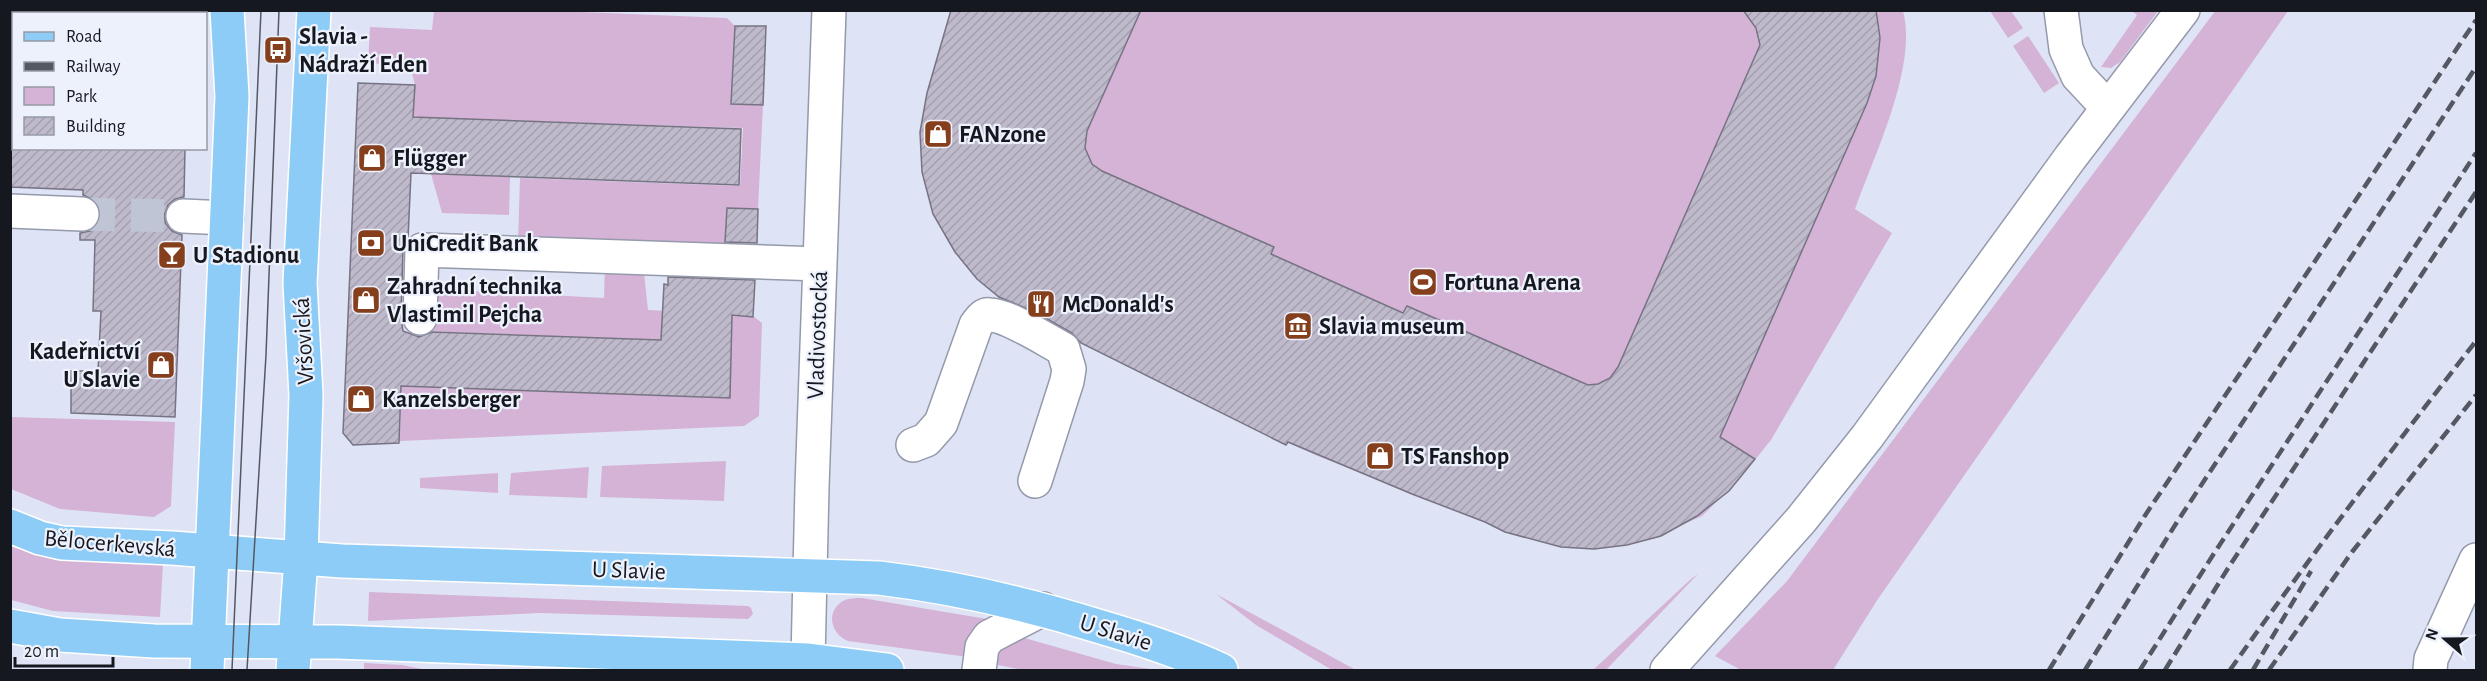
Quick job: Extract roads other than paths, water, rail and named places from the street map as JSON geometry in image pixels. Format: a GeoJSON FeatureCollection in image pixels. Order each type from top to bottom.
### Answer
{"type":"FeatureCollection","features":[{"type":"Feature","properties":{"kind":"main road"},"geometry":{"type":"LineString","coordinates":[[208,656],[232,96],[227,10]]}},
{"type":"Feature","properties":{"kind":"main road","name":"Vršovická"},"geometry":{"type":"LineString","coordinates":[[293,656],[301,558],[306,395],[300,283],[314,10]]}},
{"type":"Feature","properties":{"kind":"main road","name":"Bělocerkevská"},"geometry":{"type":"LineString","coordinates":[[10,526],[62,543],[212,551]]}},
{"type":"Feature","properties":{"kind":"main road","name":"U Slavie"},"geometry":{"type":"LineString","coordinates":[[212,551],[396,563],[809,574],[898,580],[1043,609],[1155,644],[1221,670]]}},
{"type":"Feature","properties":{"kind":"main road"},"geometry":{"type":"LineString","coordinates":[[10,626],[60,635],[168,642],[208,656],[808,660],[887,670]]}},
{"type":"Feature","properties":{"kind":"street","name":"Vladivostocká"},"geometry":{"type":"LineString","coordinates":[[808,660],[829,10]]}},
{"type":"Feature","properties":{"kind":"street"},"geometry":{"type":"LineString","coordinates":[[2061,10],[2066,49],[2078,76],[2108,108]]}},
{"type":"Feature","properties":{"kind":"street"},"geometry":{"type":"LineString","coordinates":[[1667,670],[1801,520],[1867,437],[2108,108],[2183,10]]}},
{"type":"Feature","properties":{"kind":"street"},"geometry":{"type":"LineString","coordinates":[[10,211],[82,214]]}},
{"type":"Feature","properties":{"kind":"street"},"geometry":{"type":"LineString","coordinates":[[183,216],[227,218]]}},
{"type":"Feature","properties":{"kind":"street"},"geometry":{"type":"LineString","coordinates":[[420,318],[422,250],[820,264]]}},
{"type":"Feature","properties":{"kind":"street"},"geometry":{"type":"LineString","coordinates":[[913,445],[934,433],[941,423],[976,325],[982,317],[988,314],[1001,317],[1063,349],[1069,369],[1035,481]]}},
{"type":"Feature","properties":{"kind":"street"},"geometry":{"type":"LineString","coordinates":[[2430,670],[2431,658],[2476,560]]}},
{"type":"Feature","properties":{"kind":"street"},"geometry":{"type":"LineString","coordinates":[[978,670],[982,647],[989,637],[1043,609]]}},
{"type":"Feature","properties":{"kind":"tunnel"},"geometry":{"type":"LineString","coordinates":[[82,214],[183,216]]}},
{"type":"Feature","properties":{"kind":"tram line"},"geometry":{"type":"LineString","coordinates":[[232,670],[261,10]]}},
{"type":"Feature","properties":{"kind":"tram line"},"geometry":{"type":"LineString","coordinates":[[247,670],[266,355],[279,10]]}},
{"type":"Feature","properties":{"kind":"railway"},"geometry":{"type":"LineString","coordinates":[[2049,670],[2146,514],[2476,20]]}},
{"type":"Feature","properties":{"kind":"railway"},"geometry":{"type":"LineString","coordinates":[[2085,670],[2177,522],[2476,67]]}},
{"type":"Feature","properties":{"kind":"railway"},"geometry":{"type":"LineString","coordinates":[[2140,670],[2476,153]]}},
{"type":"Feature","properties":{"kind":"railway"},"geometry":{"type":"LineString","coordinates":[[2165,670],[2230,565],[2476,192]]}},
{"type":"Feature","properties":{"kind":"railway"},"geometry":{"type":"LineString","coordinates":[[2230,670],[2351,504],[2476,341]]}},
{"type":"Feature","properties":{"kind":"railway"},"geometry":{"type":"LineString","coordinates":[[2269,670],[2352,552],[2476,395]]}},
{"type":"Feature","properties":{"kind":"railway"},"geometry":{"type":"LineString","coordinates":[[2253,670],[2311,571]]}},
{"type":"Feature","properties":{"kind":"place","name":"Slavia - Nádraží Eden"},"geometry":{"type":"Point","coordinates":[278,50]}},
{"type":"Feature","properties":{"kind":"place","name":"FANzone"},"geometry":{"type":"Point","coordinates":[938,134]}},
{"type":"Feature","properties":{"kind":"place","name":"Flügger"},"geometry":{"type":"Point","coordinates":[372,158]}},
{"type":"Feature","properties":{"kind":"place","name":"UniCredit Bank"},"geometry":{"type":"Point","coordinates":[371,243]}},
{"type":"Feature","properties":{"kind":"place","name":"U Stadionu"},"geometry":{"type":"Point","coordinates":[172,255]}},
{"type":"Feature","properties":{"kind":"place","name":"Fortuna Arena"},"geometry":{"type":"Point","coordinates":[1423,282]}},
{"type":"Feature","properties":{"kind":"place","name":"Zahradní technika Vlastimil Pejcha"},"geometry":{"type":"Point","coordinates":[366,300]}},
{"type":"Feature","properties":{"kind":"place","name":"McDonald's"},"geometry":{"type":"Point","coordinates":[1041,304]}},
{"type":"Feature","properties":{"kind":"place","name":"Slavia museum"},"geometry":{"type":"Point","coordinates":[1298,326]}},
{"type":"Feature","properties":{"kind":"place","name":"Kadeřnictví U Slavie"},"geometry":{"type":"Point","coordinates":[161,365]}},
{"type":"Feature","properties":{"kind":"place","name":"Kanzelsberger"},"geometry":{"type":"Point","coordinates":[361,399]}},
{"type":"Feature","properties":{"kind":"place","name":"TS Fanshop"},"geometry":{"type":"Point","coordinates":[1380,456]}}]}
